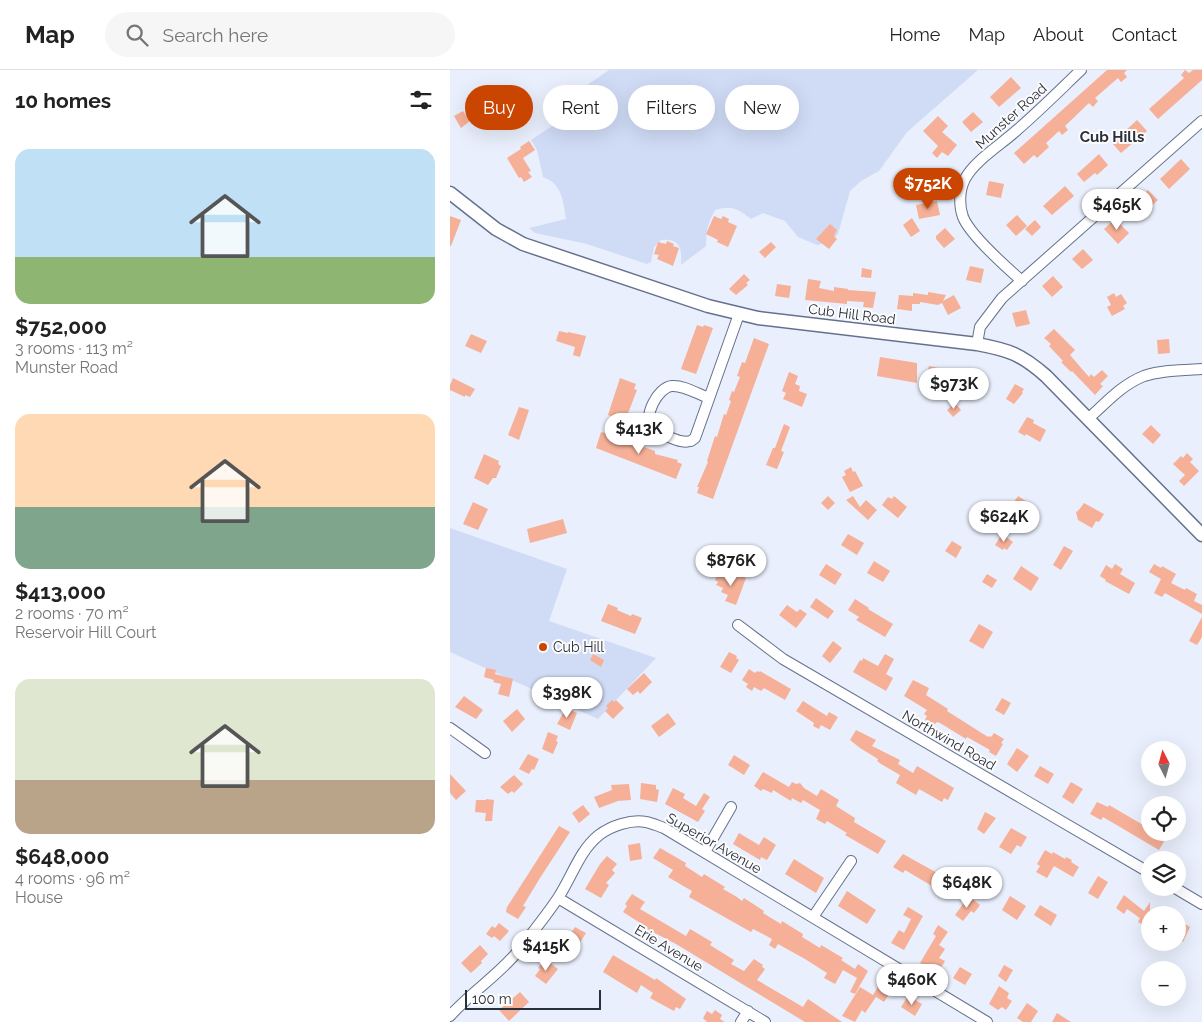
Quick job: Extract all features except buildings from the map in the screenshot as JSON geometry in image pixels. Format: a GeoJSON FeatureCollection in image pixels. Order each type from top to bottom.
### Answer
{"type":"FeatureCollection","features":[{"type":"Feature","properties":{"kind":"street","name":"Munster Road"},"geometry":{"type":"LineString","coordinates":[[1022,281],[996,257],[968,226],[962,211],[962,187],[965,178],[975,166],[1081,70]]}},
{"type":"Feature","properties":{"kind":"street"},"geometry":{"type":"LineString","coordinates":[[977,344],[980,327],[1002,298],[1202,121]]}},
{"type":"Feature","properties":{"kind":"street","name":"Cub Hill Road"},"geometry":{"type":"LineString","coordinates":[[450,193],[496,229],[523,244],[687,300],[739,314],[977,344],[1002,349],[1023,357],[1046,376],[1202,535]]}},
{"type":"Feature","properties":{"kind":"street"},"geometry":{"type":"LineString","coordinates":[[709,398],[676,386],[665,388],[657,395],[648,417],[649,424],[658,433],[680,441],[691,441],[695,438],[739,314]]}},
{"type":"Feature","properties":{"kind":"street"},"geometry":{"type":"LineString","coordinates":[[1088,419],[1118,392],[1145,376],[1165,372],[1202,369]]}},
{"type":"Feature","properties":{"kind":"street","name":"Northwind Road"},"geometry":{"type":"LineString","coordinates":[[738,625],[788,662],[1141,868]]}},
{"type":"Feature","properties":{"kind":"street"},"geometry":{"type":"LineString","coordinates":[[450,728],[485,753]]}},
{"type":"Feature","properties":{"kind":"street"},"geometry":{"type":"LineString","coordinates":[[705,852],[731,807]]}},
{"type":"Feature","properties":{"kind":"street","name":"Superior Avenue"},"geometry":{"type":"LineString","coordinates":[[450,1016],[459,1005],[492,977],[517,952],[558,898],[588,846],[600,834],[613,827],[636,821],[664,828],[988,1022]]}},
{"type":"Feature","properties":{"kind":"street"},"geometry":{"type":"LineString","coordinates":[[813,917],[851,860]]}},
{"type":"Feature","properties":{"kind":"street"},"geometry":{"type":"LineString","coordinates":[[1186,895],[1202,904]]}},
{"type":"Feature","properties":{"kind":"street","name":"Erie Avenue"},"geometry":{"type":"LineString","coordinates":[[558,898],[765,1022]]}},
{"type":"Feature","properties":{"kind":"street"},"geometry":{"type":"LineString","coordinates":[[741,1022],[748,1011]]}},
{"type":"Feature","properties":{"kind":"shaded area"},"geometry":{"type":"Polygon","coordinates":[[[609,70],[978,70],[907,132],[879,171],[861,181],[850,191],[838,234],[830,242],[817,245],[798,237],[785,221],[763,213],[751,219],[734,209],[726,208],[715,210],[707,232],[706,246],[681,265],[679,246],[673,241],[661,240],[654,247],[651,262],[647,264],[587,244],[535,233],[529,228],[566,219],[564,205],[558,188],[543,177],[537,150],[531,140],[546,130],[618,130],[618,85],[587,85],[609,70]]]}},
{"type":"Feature","properties":{"kind":"shaded area"},"geometry":{"type":"Polygon","coordinates":[[[450,528],[567,569],[549,621],[656,658],[598,719],[450,652],[450,528]]]}},
{"type":"Feature","properties":{"kind":"place","name":"Cub Hill"},"geometry":{"type":"Point","coordinates":[543,647]}},
{"type":"Feature","properties":{"kind":"district","name":"Cub Hills"},"geometry":{"type":"Point","coordinates":[1112,137]}}]}
